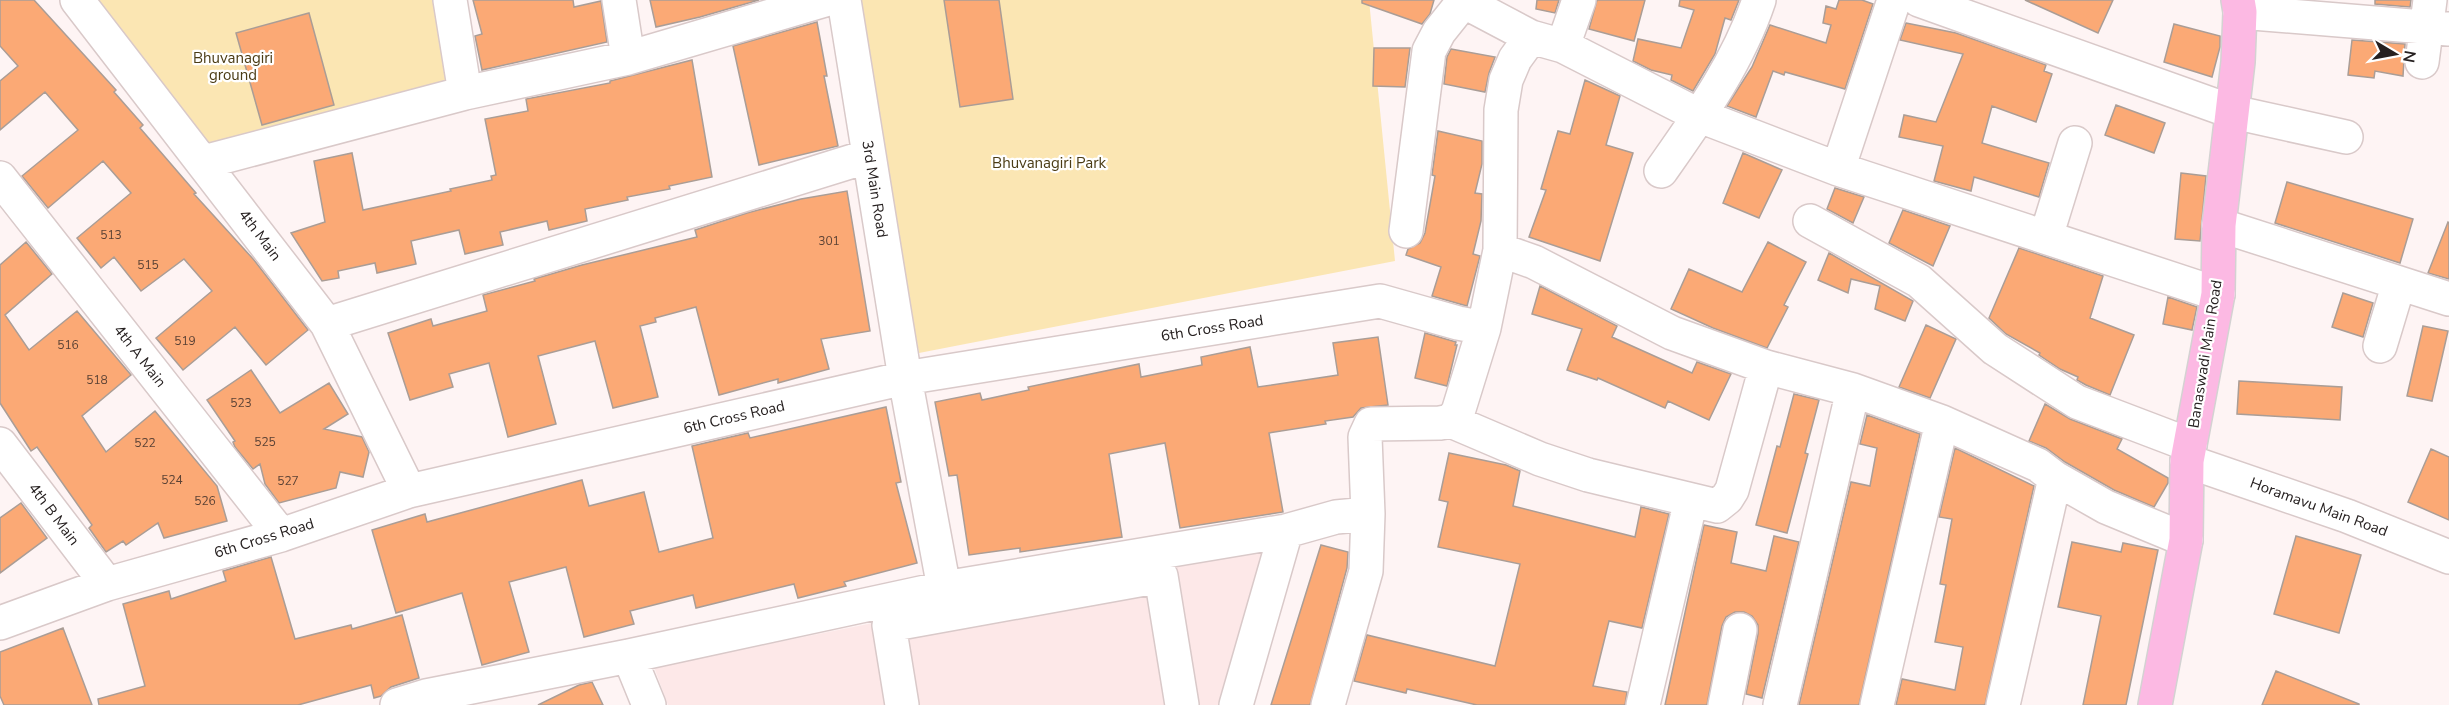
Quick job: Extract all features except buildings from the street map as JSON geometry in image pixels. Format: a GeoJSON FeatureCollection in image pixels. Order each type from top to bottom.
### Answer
{"type":"FeatureCollection","features":[{"type":"Feature","properties":{"kind":"main road","name":"Banaswadi Main Road"},"geometry":{"type":"LineString","coordinates":[[2155,705],[2186,540],[2189,453],[2218,294],[2219,225],[2233,112],[2237,4]]}},
{"type":"Feature","properties":{"kind":"street","name":"4th Main"},"geometry":{"type":"LineString","coordinates":[[77,0],[327,324],[409,491]]}},
{"type":"Feature","properties":{"kind":"street"},"geometry":{"type":"LineString","coordinates":[[450,0],[465,93]]}},
{"type":"Feature","properties":{"kind":"street"},"geometry":{"type":"LineString","coordinates":[[619,0],[628,58]]}},
{"type":"Feature","properties":{"kind":"street"},"geometry":{"type":"LineString","coordinates":[[204,162],[465,93],[628,58],[825,0]]}},
{"type":"Feature","properties":{"kind":"street","name":"3rd Main Road"},"geometry":{"type":"LineString","coordinates":[[844,0],[905,378],[944,588]]}},
{"type":"Feature","properties":{"kind":"street"},"geometry":{"type":"LineString","coordinates":[[1563,46],[1580,0]]}},
{"type":"Feature","properties":{"kind":"street"},"geometry":{"type":"LineString","coordinates":[[1661,171],[1700,116],[1729,69],[1759,0]]}},
{"type":"Feature","properties":{"kind":"street"},"geometry":{"type":"LineString","coordinates":[[1838,169],[1894,0]]}},
{"type":"Feature","properties":{"kind":"street"},"geometry":{"type":"LineString","coordinates":[[1919,0],[2233,112],[2346,137]]}},
{"type":"Feature","properties":{"kind":"street"},"geometry":{"type":"LineString","coordinates":[[1406,231],[1429,51],[1439,32],[1462,1],[1532,37],[1563,46],[1700,116],[1838,169],[2218,294]]}},
{"type":"Feature","properties":{"kind":"street"},"geometry":{"type":"LineString","coordinates":[[2237,4],[2436,18],[2422,62]]}},
{"type":"Feature","properties":{"kind":"street"},"geometry":{"type":"LineString","coordinates":[[1451,421],[1458,412],[1484,328],[1500,250],[1501,110],[1506,80],[1515,59],[1532,37]]}},
{"type":"Feature","properties":{"kind":"street"},"geometry":{"type":"LineString","coordinates":[[2046,237],[2075,143]]}},
{"type":"Feature","properties":{"kind":"street"},"geometry":{"type":"LineString","coordinates":[[327,324],[869,156]]}},
{"type":"Feature","properties":{"kind":"street","name":"4th A Main"},"geometry":{"type":"LineString","coordinates":[[0,178],[281,535]]}},
{"type":"Feature","properties":{"kind":"street","name":"Horamavu Main Road"},"geometry":{"type":"LineString","coordinates":[[1810,221],[1919,281],[1995,348],[2077,402],[2189,453],[2449,557]]}},
{"type":"Feature","properties":{"kind":"street"},"geometry":{"type":"LineString","coordinates":[[2219,225],[2449,299]]}},
{"type":"Feature","properties":{"kind":"street"},"geometry":{"type":"LineString","coordinates":[[1500,250],[1534,262],[1672,333],[1766,367],[1853,390],[1942,422],[2038,465],[2055,478],[2106,507],[2186,540]]}},
{"type":"Feature","properties":{"kind":"street"},"geometry":{"type":"LineString","coordinates":[[2380,346],[2399,283]]}},
{"type":"Feature","properties":{"kind":"street","name":"6th Cross Road"},"geometry":{"type":"LineString","coordinates":[[0,623],[107,584],[281,535],[409,491],[905,378],[1380,301],[1484,328]]}},
{"type":"Feature","properties":{"kind":"street"},"geometry":{"type":"LineString","coordinates":[[1328,705],[1366,571],[1368,514],[1365,437],[1371,424],[1451,421],[1540,459],[1588,475],[1717,506],[1727,498],[1732,490],[1766,367]]}},
{"type":"Feature","properties":{"kind":"street"},"geometry":{"type":"LineString","coordinates":[[1780,705],[1853,390]]}},
{"type":"Feature","properties":{"kind":"street"},"geometry":{"type":"LineString","coordinates":[[1877,705],[1942,422]]}},
{"type":"Feature","properties":{"kind":"street","name":"4th B Main"},"geometry":{"type":"LineString","coordinates":[[0,444],[107,584]]}},
{"type":"Feature","properties":{"kind":"street"},"geometry":{"type":"LineString","coordinates":[[2003,705],[2055,478]]}},
{"type":"Feature","properties":{"kind":"street"},"geometry":{"type":"LineString","coordinates":[[1643,705],[1691,500]]}},
{"type":"Feature","properties":{"kind":"street"},"geometry":{"type":"LineString","coordinates":[[902,705],[889,625],[989,593],[1286,531],[1336,517],[1368,514]]}},
{"type":"Feature","properties":{"kind":"street"},"geometry":{"type":"LineString","coordinates":[[1236,705],[1286,531]]}},
{"type":"Feature","properties":{"kind":"street"},"geometry":{"type":"LineString","coordinates":[[418,702],[944,588],[989,593],[1161,576],[1182,705]]}},
{"type":"Feature","properties":{"kind":"street"},"geometry":{"type":"LineString","coordinates":[[1725,705],[1740,630]]}},
{"type":"Feature","properties":{"kind":"street"},"geometry":{"type":"LineString","coordinates":[[629,656],[649,705]]}},
{"type":"Feature","properties":{"kind":"shaded area"},"geometry":{"type":"Polygon","coordinates":[[[1273,543],[1228,705],[668,705],[654,667],[1273,543]]]}},
{"type":"Feature","properties":{"kind":"green space","name":"Bhuvanagiri ground"},"geometry":{"type":"Polygon","coordinates":[[[96,0],[441,0],[455,79],[206,144],[96,0]]]}},
{"type":"Feature","properties":{"kind":"green space","name":"Bhuvanagiri Park"},"geometry":{"type":"Polygon","coordinates":[[[854,0],[1369,0],[1395,261],[919,353],[854,0]]]}}]}
